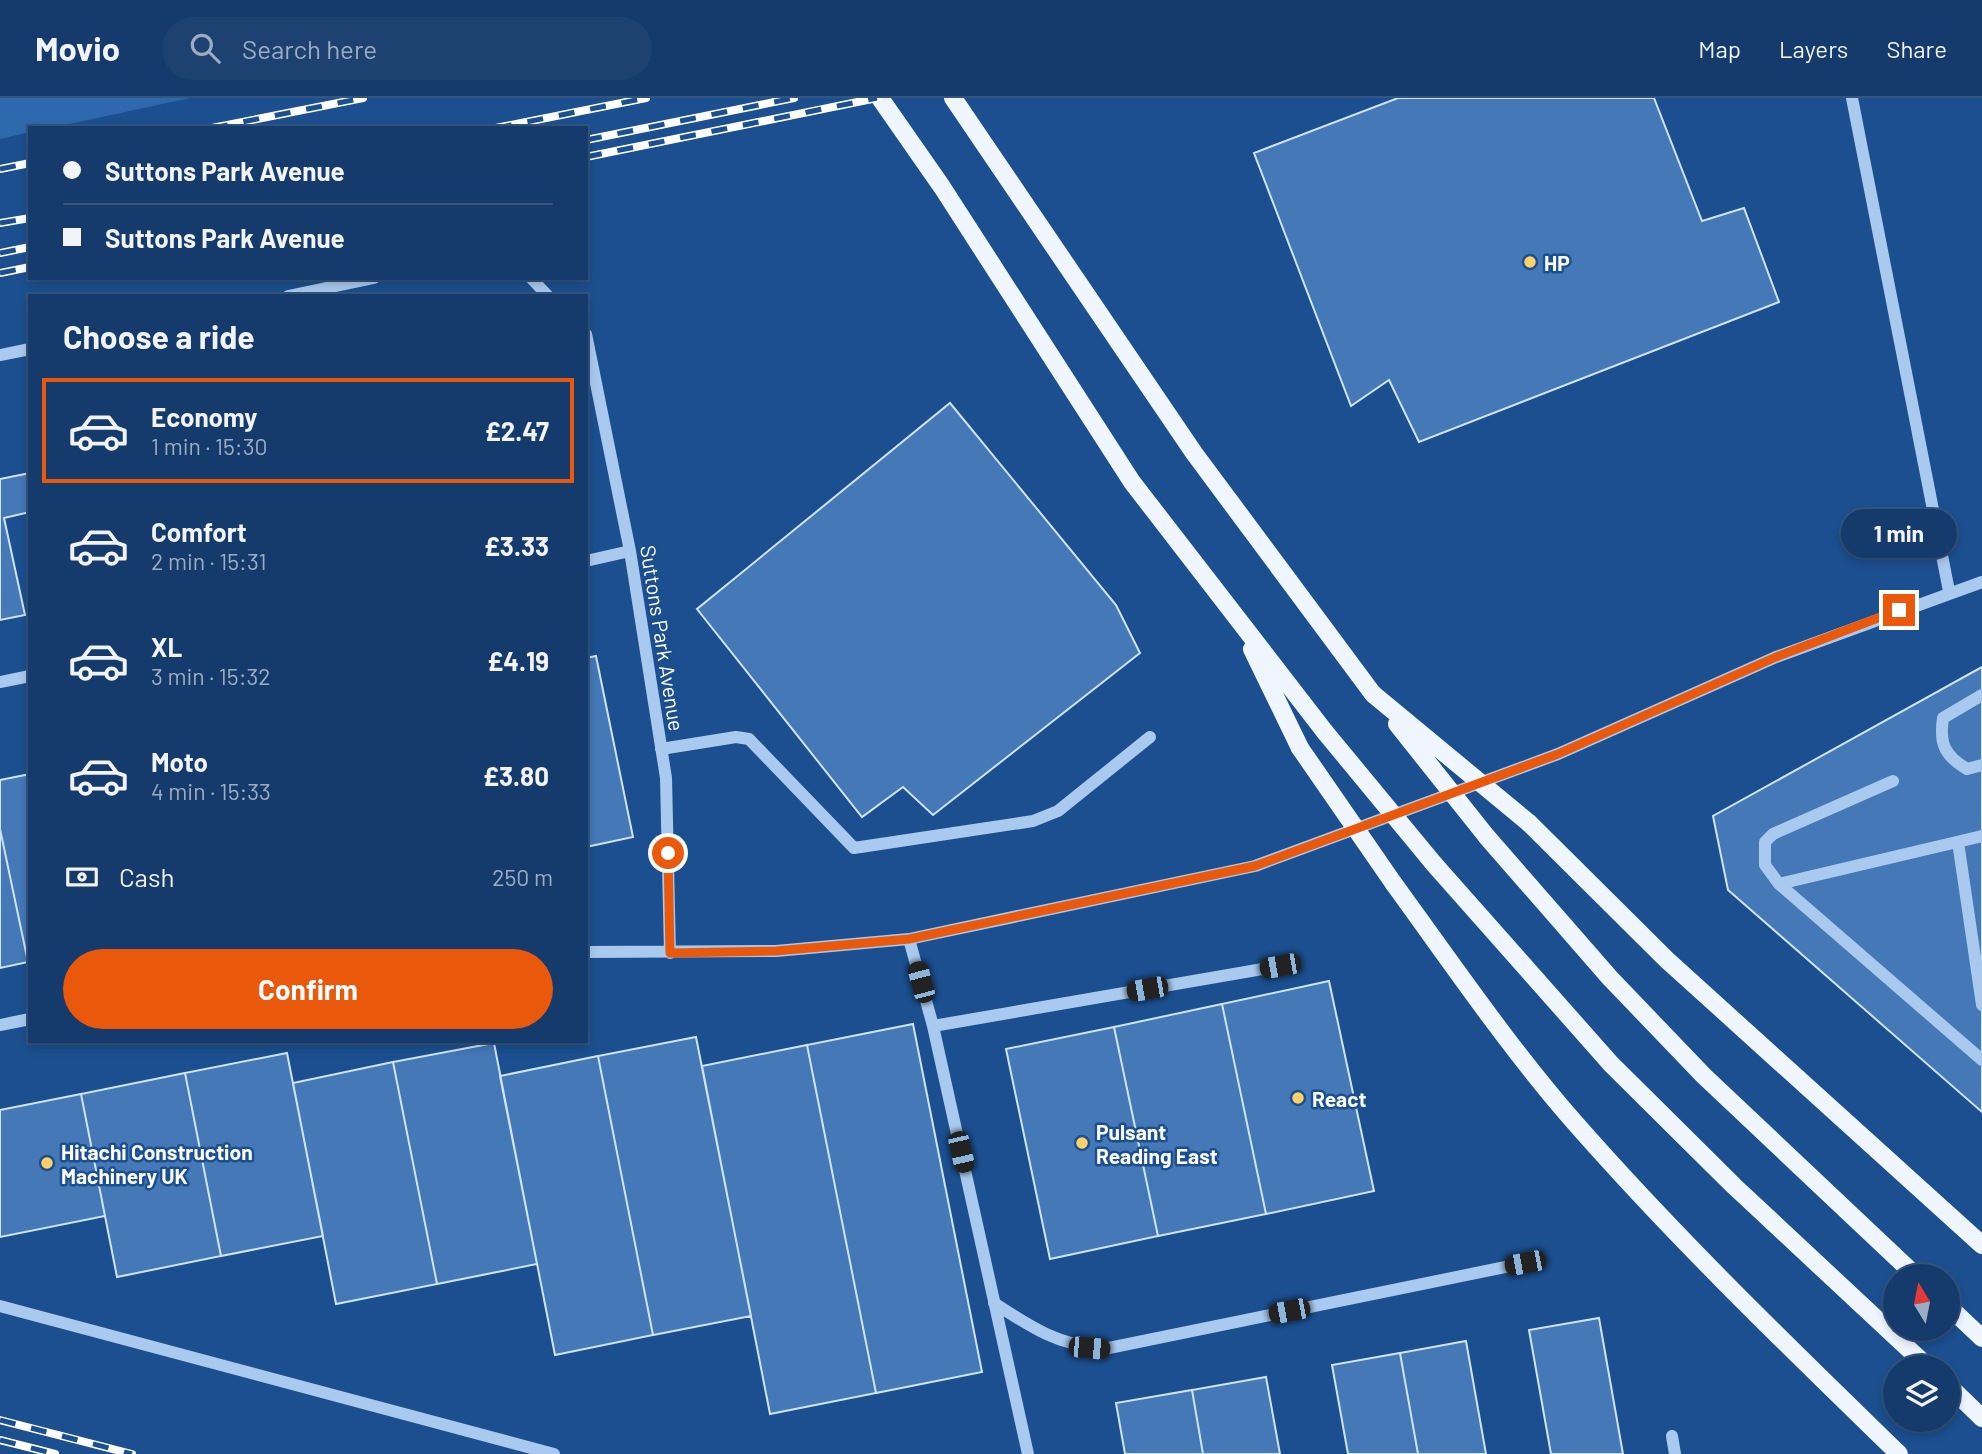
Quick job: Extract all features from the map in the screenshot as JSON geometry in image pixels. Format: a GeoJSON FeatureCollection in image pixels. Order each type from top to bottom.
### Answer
{"type":"FeatureCollection","features":[{"type":"Feature","properties":{"kind":"main road"},"geometry":{"type":"LineString","coordinates":[[880,98],[942,187],[1132,482],[1325,732],[1434,864],[1611,1064],[1734,1186],[1915,1355]]}},
{"type":"Feature","properties":{"kind":"main road"},"geometry":{"type":"LineString","coordinates":[[953,98],[1194,453],[1373,694],[1487,837],[1610,978],[1704,1076],[1903,1264]]}},
{"type":"Feature","properties":{"kind":"main road"},"geometry":{"type":"LineString","coordinates":[[1236,614],[1300,748],[1394,884],[1516,1050],[1576,1124],[1707,1266],[1899,1454]]}},
{"type":"Feature","properties":{"kind":"main road"},"geometry":{"type":"LineString","coordinates":[[1373,694],[1529,823],[1667,960],[1982,1245]]}},
{"type":"Feature","properties":{"kind":"main road"},"geometry":{"type":"LineString","coordinates":[[1960,1317],[1982,1338]]}},
{"type":"Feature","properties":{"kind":"main road"},"geometry":{"type":"LineString","coordinates":[[1960,1397],[1982,1418]]}},
{"type":"Feature","properties":{"kind":"street"},"geometry":{"type":"LineString","coordinates":[[1852,98],[1949,591]]}},
{"type":"Feature","properties":{"kind":"street"},"geometry":{"type":"LineString","coordinates":[[298,294],[364,280]]}},
{"type":"Feature","properties":{"kind":"street"},"geometry":{"type":"LineString","coordinates":[[533,280],[546,294]]}},
{"type":"Feature","properties":{"kind":"street","name":"Suttons Park Avenue"},"geometry":{"type":"LineString","coordinates":[[588,344],[631,551],[666,778],[670,953]]}},
{"type":"Feature","properties":{"kind":"street"},"geometry":{"type":"LineString","coordinates":[[0,355],[28,348]]}},
{"type":"Feature","properties":{"kind":"street"},"geometry":{"type":"LineString","coordinates":[[588,561],[631,551]]}},
{"type":"Feature","properties":{"kind":"street"},"geometry":{"type":"LineString","coordinates":[[588,952],[776,951],[909,939],[1255,866],[1558,754],[1776,657],[1949,591],[1982,582]]}},
{"type":"Feature","properties":{"kind":"street"},"geometry":{"type":"LineString","coordinates":[[0,682],[28,676]]}},
{"type":"Feature","properties":{"kind":"street"},"geometry":{"type":"LineString","coordinates":[[1982,695],[1943,718],[1941,735],[1950,759],[1967,769],[1982,765]]}},
{"type":"Feature","properties":{"kind":"street"},"geometry":{"type":"LineString","coordinates":[[661,749],[736,737],[749,738],[854,848],[1033,821],[1058,811],[1150,737]]}},
{"type":"Feature","properties":{"kind":"street"},"geometry":{"type":"LineString","coordinates":[[1893,781],[1773,834],[1765,842],[1766,865],[1779,884],[1982,1060]]}},
{"type":"Feature","properties":{"kind":"street"},"geometry":{"type":"LineString","coordinates":[[1779,884],[1982,836]]}},
{"type":"Feature","properties":{"kind":"street"},"geometry":{"type":"LineString","coordinates":[[1958,842],[1982,1005]]}},
{"type":"Feature","properties":{"kind":"street"},"geometry":{"type":"LineString","coordinates":[[909,939],[933,1026],[1028,1454]]}},
{"type":"Feature","properties":{"kind":"street"},"geometry":{"type":"LineString","coordinates":[[933,1026],[1280,966]]}},
{"type":"Feature","properties":{"kind":"street"},"geometry":{"type":"LineString","coordinates":[[0,1026],[28,1019]]}},
{"type":"Feature","properties":{"kind":"street"},"geometry":{"type":"LineString","coordinates":[[994,1303],[1034,1329],[1074,1346],[1104,1349],[1525,1263]]}},
{"type":"Feature","properties":{"kind":"street"},"geometry":{"type":"LineString","coordinates":[[0,1306],[554,1454]]}},
{"type":"Feature","properties":{"kind":"street"},"geometry":{"type":"LineString","coordinates":[[1672,1436],[1675,1454]]}},
{"type":"Feature","properties":{"kind":"shaded area"},"geometry":{"type":"Polygon","coordinates":[[[0,98],[190,98],[60,126],[28,126],[28,132],[0,139],[0,98]]]}},
{"type":"Feature","properties":{"kind":"building","name":"HP"},"geometry":{"type":"Polygon","coordinates":[[[1398,98],[1654,98],[1702,221],[1744,208],[1779,302],[1419,442],[1389,380],[1351,406],[1254,153],[1398,98]]]}},
{"type":"Feature","properties":{"kind":"building"},"geometry":{"type":"Polygon","coordinates":[[[950,403],[1116,605],[1140,653],[933,815],[903,787],[862,817],[697,609],[950,403]]]}},
{"type":"Feature","properties":{"kind":"building"},"geometry":{"type":"Polygon","coordinates":[[[28,473],[28,512],[4,518],[25,615],[0,620],[0,479],[28,473]]]}},
{"type":"Feature","properties":{"kind":"building"},"geometry":{"type":"Polygon","coordinates":[[[596,656],[633,837],[588,847],[588,658],[596,656]]]}},
{"type":"Feature","properties":{"kind":"building"},"geometry":{"type":"Polygon","coordinates":[[[1982,667],[1982,1112],[1728,890],[1713,816],[1982,667]]]}},
{"type":"Feature","properties":{"kind":"building"},"geometry":{"type":"Polygon","coordinates":[[[28,774],[28,962],[0,829],[0,780],[28,774]]]}},
{"type":"Feature","properties":{"kind":"building"},"geometry":{"type":"Polygon","coordinates":[[[0,829],[28,962],[0,968],[0,829]]]}},
{"type":"Feature","properties":{"kind":"building","name":"React"},"geometry":{"type":"Polygon","coordinates":[[[1329,981],[1374,1191],[1266,1214],[1222,1004],[1329,981]]]}},
{"type":"Feature","properties":{"kind":"building"},"geometry":{"type":"Polygon","coordinates":[[[1222,1004],[1266,1214],[1158,1236],[1114,1027],[1222,1004]]]}},
{"type":"Feature","properties":{"kind":"building"},"geometry":{"type":"Polygon","coordinates":[[[913,1024],[982,1372],[876,1393],[807,1045],[913,1024]]]}},
{"type":"Feature","properties":{"kind":"building","name":"Pulsant Reading East"},"geometry":{"type":"Polygon","coordinates":[[[1114,1027],[1158,1236],[1050,1259],[1006,1049],[1114,1027]]]}},
{"type":"Feature","properties":{"kind":"building"},"geometry":{"type":"Polygon","coordinates":[[[696,1037],[751,1316],[653,1335],[598,1056],[696,1037]]]}},
{"type":"Feature","properties":{"kind":"building"},"geometry":{"type":"Polygon","coordinates":[[[494,1043],[537,1264],[437,1284],[393,1062],[494,1043]]]}},
{"type":"Feature","properties":{"kind":"building"},"geometry":{"type":"Polygon","coordinates":[[[807,1045],[876,1393],[770,1414],[702,1066],[807,1045]]]}},
{"type":"Feature","properties":{"kind":"building"},"geometry":{"type":"Polygon","coordinates":[[[287,1053],[323,1236],[221,1256],[185,1073],[287,1053]]]}},
{"type":"Feature","properties":{"kind":"building"},"geometry":{"type":"Polygon","coordinates":[[[598,1056],[653,1335],[555,1355],[500,1076],[598,1056]]]}},
{"type":"Feature","properties":{"kind":"building"},"geometry":{"type":"Polygon","coordinates":[[[393,1062],[437,1284],[336,1304],[293,1083],[393,1062]]]}},
{"type":"Feature","properties":{"kind":"building"},"geometry":{"type":"Polygon","coordinates":[[[185,1073],[221,1256],[117,1277],[81,1094],[185,1073]]]}},
{"type":"Feature","properties":{"kind":"building","name":"Hitachi Construction Machinery UK"},"geometry":{"type":"Polygon","coordinates":[[[81,1094],[105,1216],[0,1237],[0,1110],[81,1094]]]}},
{"type":"Feature","properties":{"kind":"building"},"geometry":{"type":"Polygon","coordinates":[[[1599,1318],[1623,1454],[1551,1454],[1529,1330],[1599,1318]]]}},
{"type":"Feature","properties":{"kind":"building"},"geometry":{"type":"Polygon","coordinates":[[[1466,1341],[1486,1454],[1418,1454],[1400,1353],[1466,1341]]]}},
{"type":"Feature","properties":{"kind":"building"},"geometry":{"type":"Polygon","coordinates":[[[1400,1353],[1418,1454],[1348,1454],[1332,1365],[1400,1353]]]}},
{"type":"Feature","properties":{"kind":"building"},"geometry":{"type":"Polygon","coordinates":[[[1266,1377],[1280,1454],[1203,1454],[1192,1390],[1266,1377]]]}},
{"type":"Feature","properties":{"kind":"building"},"geometry":{"type":"Polygon","coordinates":[[[1192,1390],[1203,1454],[1125,1454],[1116,1403],[1192,1390]]]}},
{"type":"Feature","properties":{"kind":"railway"},"geometry":{"type":"LineString","coordinates":[[222,126],[363,98]]}},
{"type":"Feature","properties":{"kind":"railway"},"geometry":{"type":"LineString","coordinates":[[506,126],[646,98]]}},
{"type":"Feature","properties":{"kind":"railway"},"geometry":{"type":"LineString","coordinates":[[588,140],[794,98]]}},
{"type":"Feature","properties":{"kind":"railway"},"geometry":{"type":"LineString","coordinates":[[588,157],[877,98]]}},
{"type":"Feature","properties":{"kind":"railway"},"geometry":{"type":"LineString","coordinates":[[0,169],[28,163]]}},
{"type":"Feature","properties":{"kind":"railway"},"geometry":{"type":"LineString","coordinates":[[0,223],[28,218]]}},
{"type":"Feature","properties":{"kind":"railway"},"geometry":{"type":"LineString","coordinates":[[0,253],[28,247]]}},
{"type":"Feature","properties":{"kind":"railway"},"geometry":{"type":"LineString","coordinates":[[0,273],[28,267]]}},
{"type":"Feature","properties":{"kind":"railway"},"geometry":{"type":"LineString","coordinates":[[0,1420],[132,1454]]}},
{"type":"Feature","properties":{"kind":"railway"},"geometry":{"type":"LineString","coordinates":[[0,1440],[55,1454]]}},
{"type":"Feature","properties":{"kind":"place","name":"HP"},"geometry":{"type":"Point","coordinates":[1530,262]}},
{"type":"Feature","properties":{"kind":"place","name":"React"},"geometry":{"type":"Point","coordinates":[1298,1098]}},
{"type":"Feature","properties":{"kind":"place","name":"Pulsant Reading East"},"geometry":{"type":"Point","coordinates":[1082,1143]}},
{"type":"Feature","properties":{"kind":"place","name":"Hitachi Construction Machinery UK"},"geometry":{"type":"Point","coordinates":[47,1163]}},
{"type":"Feature","properties":{"kind":"route"},"geometry":{"type":"LineString","coordinates":[[668,853],[670,953],[776,951],[909,939],[1255,866],[1558,754],[1776,657],[1899,610]]}}]}
